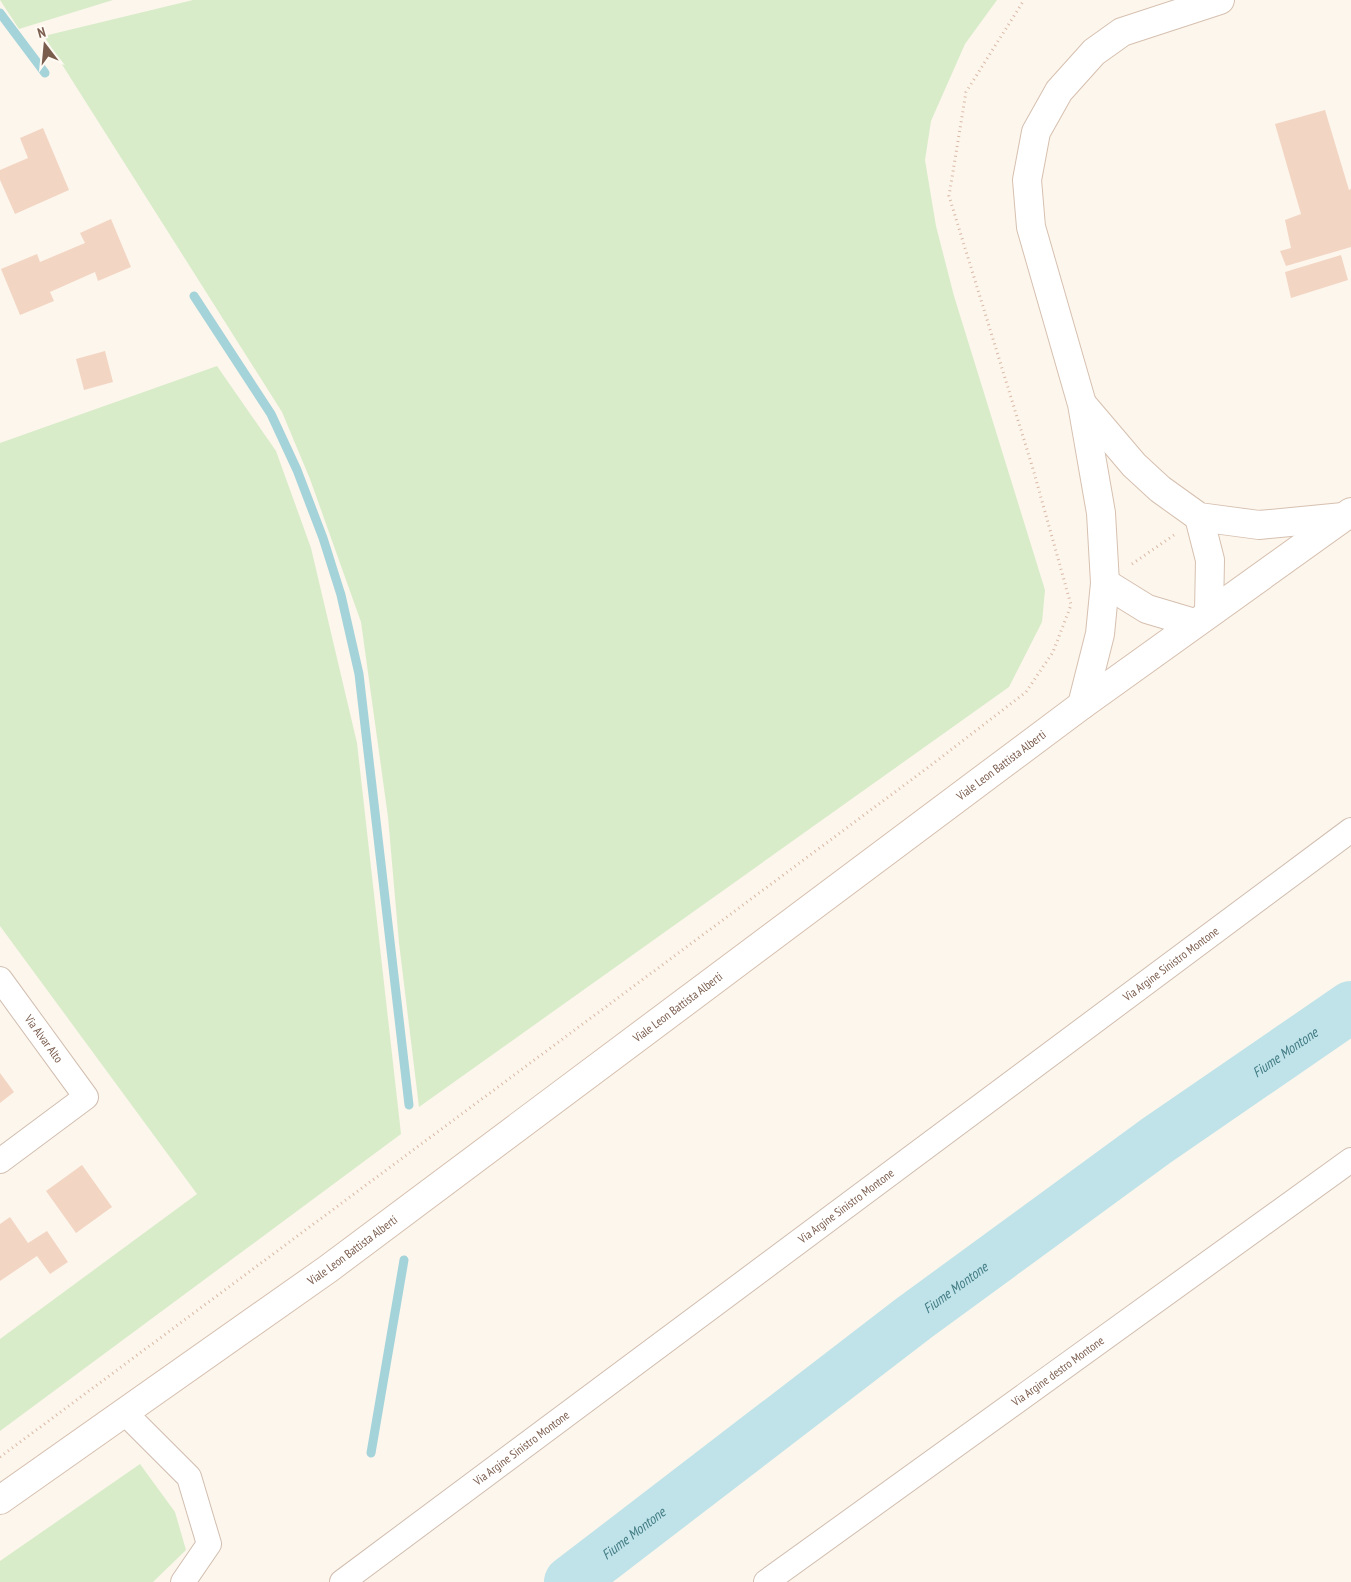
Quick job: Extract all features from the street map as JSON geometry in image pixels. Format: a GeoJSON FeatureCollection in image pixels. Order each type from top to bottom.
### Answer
{"type":"FeatureCollection","features":[{"type":"Feature","properties":{"kind":"main road"},"geometry":{"type":"LineString","coordinates":[[1082,705],[1100,634],[1105,582],[1101,513],[1082,404],[1031,227],[1027,180],[1036,132],[1059,91],[1094,52],[1122,32],[1220,0]]}},
{"type":"Feature","properties":{"kind":"main road"},"geometry":{"type":"LineString","coordinates":[[1082,404],[1134,464],[1160,489],[1199,517],[1259,525],[1348,514]]}},
{"type":"Feature","properties":{"kind":"main road","name":"Viale Leon Battista Alberti"},"geometry":{"type":"LineString","coordinates":[[0,1500],[328,1269],[1082,705],[1348,514]]}},
{"type":"Feature","properties":{"kind":"main road"},"geometry":{"type":"LineString","coordinates":[[1105,582],[1147,609],[1201,618],[1210,560],[1199,517]]}},
{"type":"Feature","properties":{"kind":"street","name":"Via Argine Sinistro Montone"},"geometry":{"type":"LineString","coordinates":[[342,1582],[1351,830]]}},
{"type":"Feature","properties":{"kind":"street","name":"Via Alvar Alto"},"geometry":{"type":"LineString","coordinates":[[0,979],[86,1098],[0,1161]]}},
{"type":"Feature","properties":{"kind":"street","name":"Via Argine destro Montone"},"geometry":{"type":"LineString","coordinates":[[766,1582],[1351,1160]]}},
{"type":"Feature","properties":{"kind":"street"},"geometry":{"type":"LineString","coordinates":[[124,1412],[189,1477],[209,1544],[183,1582]]}},
{"type":"Feature","properties":{"kind":"path"},"geometry":{"type":"LineString","coordinates":[[0,1456],[922,772],[1026,692],[1052,652],[1071,605],[1033,469],[949,196],[966,92],[1024,0]]}},
{"type":"Feature","properties":{"kind":"path"},"geometry":{"type":"LineString","coordinates":[[1127,567],[1176,534]]}},
{"type":"Feature","properties":{"kind":"green space"},"geometry":{"type":"Polygon","coordinates":[[[0,0],[113,0],[19,29],[0,0]]]}},
{"type":"Feature","properties":{"kind":"green space"},"geometry":{"type":"Polygon","coordinates":[[[193,0],[997,0],[965,44],[931,121],[925,160],[936,226],[954,296],[1045,590],[1042,622],[1009,687],[419,1107],[399,943],[388,817],[361,622],[310,479],[282,412],[44,36],[193,0]]]}},
{"type":"Feature","properties":{"kind":"green space"},"geometry":{"type":"Polygon","coordinates":[[[217,366],[276,451],[311,548],[357,743],[401,1134],[0,1431],[0,1339],[197,1194],[0,926],[0,443],[217,366]]]}},
{"type":"Feature","properties":{"kind":"green space"},"geometry":{"type":"Polygon","coordinates":[[[140,1464],[175,1512],[186,1550],[153,1582],[0,1582],[0,1561],[140,1464]]]}},
{"type":"Feature","properties":{"kind":"building"},"geometry":{"type":"Polygon","coordinates":[[[1325,110],[1349,190],[1351,189],[1351,247],[1286,266],[1280,251],[1291,248],[1285,220],[1301,214],[1275,124],[1325,110]]]}},
{"type":"Feature","properties":{"kind":"building"},"geometry":{"type":"Polygon","coordinates":[[[43,128],[69,190],[15,214],[0,180],[0,170],[28,158],[20,138],[43,128]]]}},
{"type":"Feature","properties":{"kind":"building"},"geometry":{"type":"Polygon","coordinates":[[[111,219],[131,267],[98,281],[95,272],[50,292],[54,301],[20,315],[1,269],[37,254],[40,262],[85,243],[80,233],[111,219]]]}},
{"type":"Feature","properties":{"kind":"building"},"geometry":{"type":"Polygon","coordinates":[[[1341,255],[1348,280],[1291,298],[1285,272],[1341,255]]]}},
{"type":"Feature","properties":{"kind":"building"},"geometry":{"type":"Polygon","coordinates":[[[105,351],[113,382],[84,390],[76,359],[105,351]]]}},
{"type":"Feature","properties":{"kind":"building"},"geometry":{"type":"Polygon","coordinates":[[[0,1073],[14,1092],[0,1103],[0,1073]]]}},
{"type":"Feature","properties":{"kind":"building"},"geometry":{"type":"Polygon","coordinates":[[[82,1165],[112,1207],[76,1233],[46,1191],[82,1165]]]}},
{"type":"Feature","properties":{"kind":"building"},"geometry":{"type":"Polygon","coordinates":[[[10,1217],[28,1243],[47,1231],[68,1262],[50,1274],[37,1256],[0,1281],[0,1224],[10,1217]]]}},
{"type":"Feature","properties":{"kind":"waterway"},"geometry":{"type":"LineString","coordinates":[[0,13],[45,73]]}},
{"type":"Feature","properties":{"kind":"waterway"},"geometry":{"type":"LineString","coordinates":[[194,296],[271,414],[297,470],[323,538],[341,595],[359,674],[409,1105]]}},
{"type":"Feature","properties":{"kind":"waterway","name":"Fiume Montone"},"geometry":{"type":"LineString","coordinates":[[570,1582],[914,1318],[1156,1141],[1351,1007]]}},
{"type":"Feature","properties":{"kind":"waterway"},"geometry":{"type":"LineString","coordinates":[[371,1453],[404,1260]]}}]}
